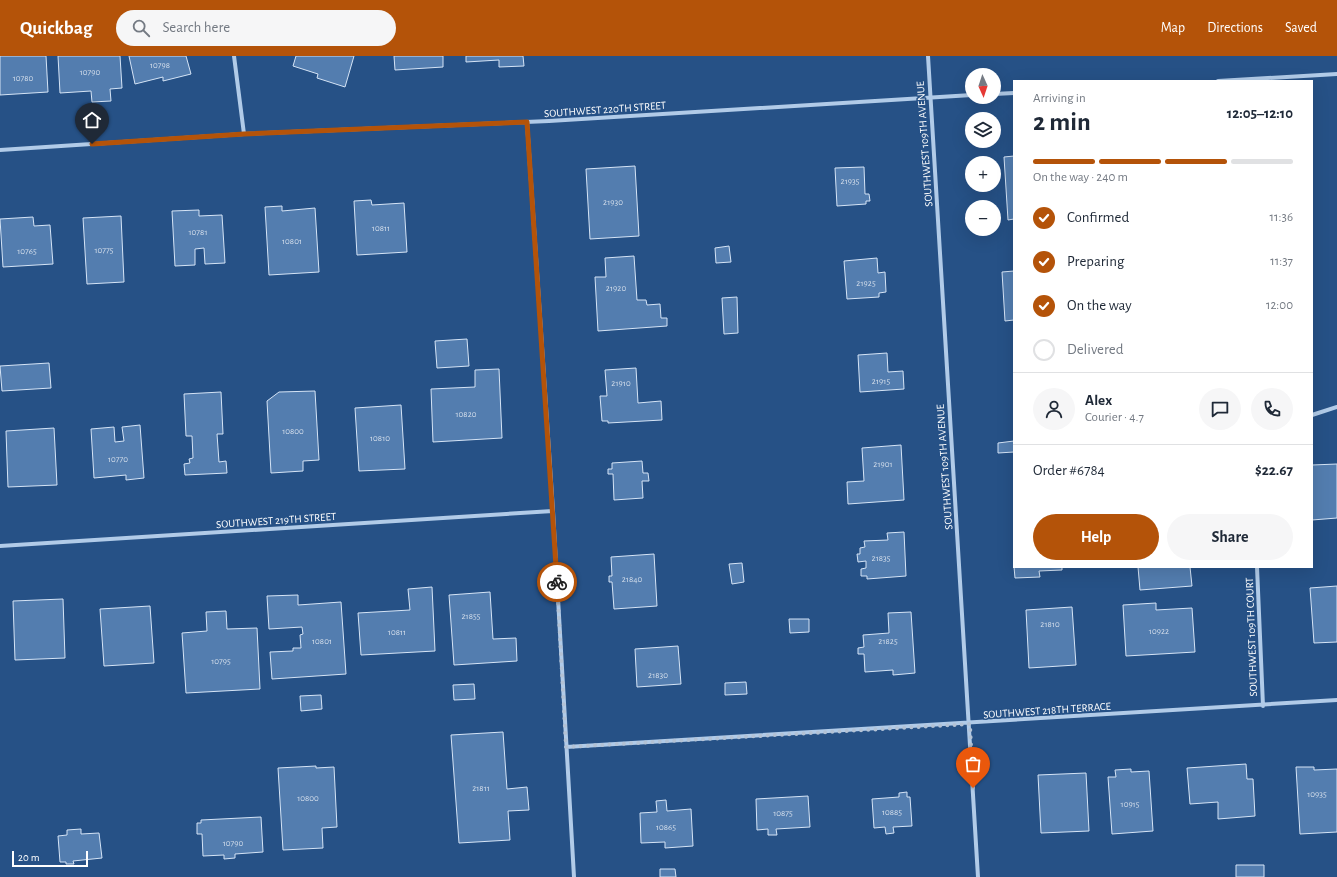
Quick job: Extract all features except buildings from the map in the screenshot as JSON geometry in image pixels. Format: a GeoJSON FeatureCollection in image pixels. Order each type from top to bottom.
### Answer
{"type":"FeatureCollection","features":[{"type":"Feature","properties":{"kind":"street"},"geometry":{"type":"LineString","coordinates":[[234,56],[244,134]]}},
{"type":"Feature","properties":{"kind":"street","name":"SOUTHWEST 109TH AVENUE"},"geometry":{"type":"LineString","coordinates":[[928,56],[970,724],[978,877]]}},
{"type":"Feature","properties":{"kind":"street"},"geometry":{"type":"LineString","coordinates":[[1235,80],[1337,74]]}},
{"type":"Feature","properties":{"kind":"street"},"geometry":{"type":"LineString","coordinates":[[1001,94],[1013,93]]}},
{"type":"Feature","properties":{"kind":"street","name":"SOUTHWEST 220TH STREET"},"geometry":{"type":"LineString","coordinates":[[0,150],[244,134],[527,122],[965,96]]}},
{"type":"Feature","properties":{"kind":"street"},"geometry":{"type":"LineString","coordinates":[[527,122],[553,511],[574,877]]}},
{"type":"Feature","properties":{"kind":"street"},"geometry":{"type":"LineString","coordinates":[[1313,415],[1337,407]]}},
{"type":"Feature","properties":{"kind":"street","name":"SOUTHWEST 219TH STREET"},"geometry":{"type":"LineString","coordinates":[[0,546],[553,511]]}},
{"type":"Feature","properties":{"kind":"street","name":"SOUTHWEST 109TH COURT"},"geometry":{"type":"LineString","coordinates":[[1257,568],[1263,706]]}},
{"type":"Feature","properties":{"kind":"street","name":"SOUTHWEST 218TH TERRACE"},"geometry":{"type":"LineString","coordinates":[[566,747],[970,724],[1337,700]]}},
{"type":"Feature","properties":{"kind":"way so far"},"geometry":{"type":"LineString","coordinates":[[557,582],[566,747],[970,724],[973,788]]}},
{"type":"Feature","properties":{"kind":"route"},"geometry":{"type":"LineString","coordinates":[[92,144],[244,134],[527,122],[557,582]]}}]}
